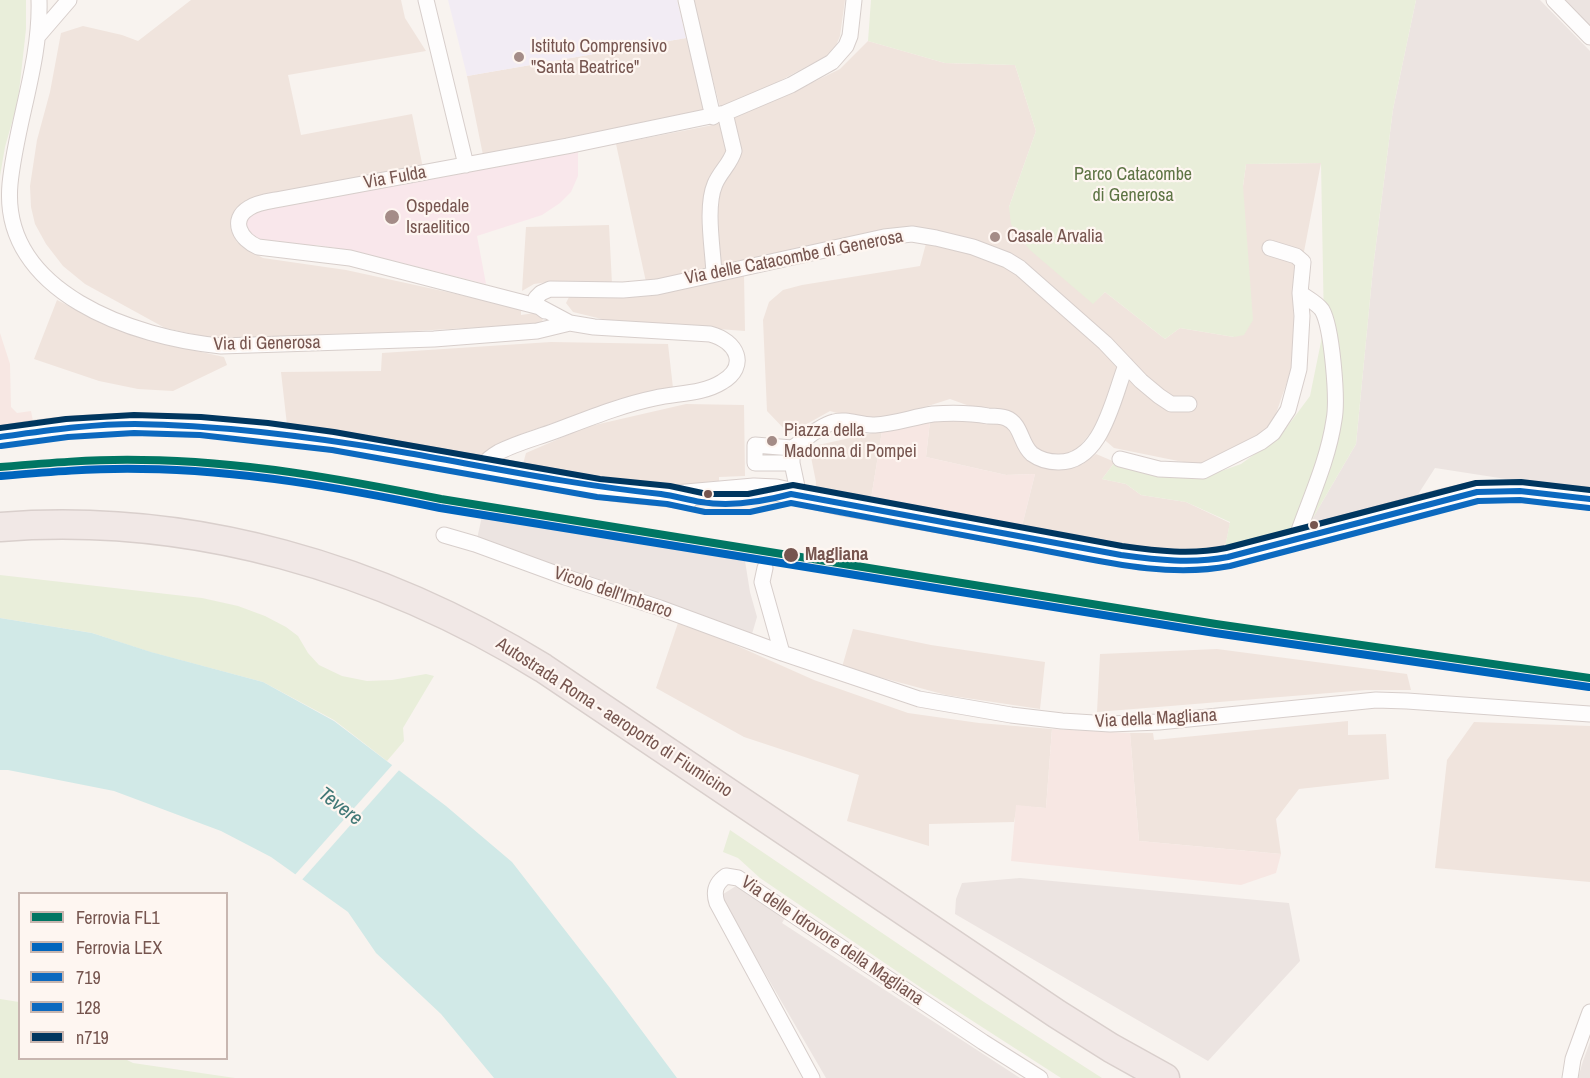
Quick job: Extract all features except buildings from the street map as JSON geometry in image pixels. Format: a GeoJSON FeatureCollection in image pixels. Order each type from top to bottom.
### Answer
{"type":"FeatureCollection","features":[{"type":"Feature","properties":{"kind":"highway","name":"Autostrada Roma - aeroporto di Fiumicino"},"geometry":{"type":"LineString","coordinates":[[6,535],[154,548],[265,567],[423,613],[506,645],[1047,1007],[1111,1048],[1165,1078]]}},
{"type":"Feature","properties":{"kind":"highway","name":"Autostrada Roma - aeroporto di Fiumicino"},"geometry":{"type":"LineString","coordinates":[[423,613],[534,683],[1042,1026],[1127,1078]]}},
{"type":"Feature","properties":{"kind":"main road"},"geometry":{"type":"LineString","coordinates":[[0,437],[97,425],[216,426],[327,440],[614,490],[675,496],[705,503],[730,504],[795,495],[1150,559],[1210,561],[1438,501],[1487,491],[1520,491],[1590,499]]}},
{"type":"Feature","properties":{"kind":"street","name":"Via di Generosa"},"geometry":{"type":"LineString","coordinates":[[39,0],[38,36],[11,176],[9,204],[12,226],[21,247],[35,267],[78,302],[141,331],[194,343],[238,347],[434,339],[544,330],[570,322],[594,327],[699,332],[715,335],[728,341],[734,348],[737,366],[730,376],[719,384],[701,390],[640,401],[574,424],[500,451],[481,467]]}},
{"type":"Feature","properties":{"kind":"street"},"geometry":{"type":"LineString","coordinates":[[38,36],[69,0]]}},
{"type":"Feature","properties":{"kind":"street"},"geometry":{"type":"LineString","coordinates":[[426,0],[466,165]]}},
{"type":"Feature","properties":{"kind":"street"},"geometry":{"type":"LineString","coordinates":[[686,0],[719,115],[734,151],[733,157],[715,184],[711,203],[714,274]]}},
{"type":"Feature","properties":{"kind":"street","name":"Via Fulda"},"geometry":{"type":"LineString","coordinates":[[570,322],[540,307],[350,258],[258,247],[247,241],[239,230],[239,222],[247,209],[257,204],[719,115],[791,85],[832,62],[846,46],[850,36],[854,0]]}},
{"type":"Feature","properties":{"kind":"street"},"geometry":{"type":"LineString","coordinates":[[1554,0],[1590,37]]}},
{"type":"Feature","properties":{"kind":"street","name":"Via delle Catacombe di Generosa"},"geometry":{"type":"LineString","coordinates":[[540,307],[536,302],[537,295],[550,289],[639,289],[884,237],[912,234],[955,242],[991,253],[1014,264],[1105,343],[1165,400],[1176,405],[1189,404]]}},
{"type":"Feature","properties":{"kind":"street"},"geometry":{"type":"LineString","coordinates":[[1120,459],[1159,470],[1203,471],[1261,442],[1273,433],[1288,410],[1299,369],[1302,316],[1300,293],[1303,262],[1296,256],[1270,248]]}},
{"type":"Feature","properties":{"kind":"street"},"geometry":{"type":"LineString","coordinates":[[1296,539],[1335,419],[1329,334],[1322,311],[1317,304],[1300,293]]}},
{"type":"Feature","properties":{"kind":"street"},"geometry":{"type":"LineString","coordinates":[[540,307],[552,320],[550,326],[544,330]]}},
{"type":"Feature","properties":{"kind":"street"},"geometry":{"type":"LineString","coordinates":[[795,495],[792,455],[823,426],[839,421],[872,425],[933,414],[1005,418],[1014,423],[1023,443],[1031,453],[1039,458],[1050,462],[1079,458],[1102,430],[1126,365]]}},
{"type":"Feature","properties":{"kind":"street","name":"Vicolo dell'Imbarco"},"geometry":{"type":"LineString","coordinates":[[444,535],[660,608],[782,653]]}},
{"type":"Feature","properties":{"kind":"street"},"geometry":{"type":"LineString","coordinates":[[765,568],[762,582],[782,653]]}},
{"type":"Feature","properties":{"kind":"street","name":"Via della Magliana"},"geometry":{"type":"LineString","coordinates":[[782,653],[919,699],[1011,715],[1062,721],[1110,724],[1159,722],[1376,700],[1407,700],[1590,714]]}},
{"type":"Feature","properties":{"kind":"street","name":"Via delle Idrovore della Magliana"},"geometry":{"type":"LineString","coordinates":[[812,1078],[717,903],[715,888],[726,876],[738,878],[1040,1078]]}},
{"type":"Feature","properties":{"kind":"street"},"geometry":{"type":"LineString","coordinates":[[1570,1078],[1573,1059],[1590,1012]]}},
{"type":"Feature","properties":{"kind":"shaded area"},"geometry":{"type":"Polygon","coordinates":[[[191,0],[401,0],[405,18],[426,51],[288,75],[301,135],[412,114],[423,168],[232,224],[237,242],[263,258],[346,270],[521,308],[521,315],[535,313],[544,318],[542,321],[537,324],[236,340],[165,328],[85,284],[63,266],[46,244],[35,224],[30,186],[37,140],[50,92],[61,33],[83,26],[138,41],[191,0]]]}},
{"type":"Feature","properties":{"kind":"shaded area","name":"Istituto Comprensivo \"Santa Beatrice\""},"geometry":{"type":"Polygon","coordinates":[[[448,0],[677,0],[686,38],[467,76],[448,0]]]}},
{"type":"Feature","properties":{"kind":"shaded area"},"geometry":{"type":"Polygon","coordinates":[[[692,0],[845,0],[840,36],[835,48],[828,55],[774,84],[720,107],[692,0]]]}},
{"type":"Feature","properties":{"kind":"shaded area"},"geometry":{"type":"Polygon","coordinates":[[[1416,0],[1540,0],[1590,51],[1590,492],[1435,468],[1415,499],[1307,528],[1356,444],[1373,268],[1393,109],[1416,0]]]}},
{"type":"Feature","properties":{"kind":"shaded area"},"geometry":{"type":"Polygon","coordinates":[[[1561,0],[1590,0],[1590,30],[1561,0]]]}},
{"type":"Feature","properties":{"kind":"shaded area"},"geometry":{"type":"Polygon","coordinates":[[[686,38],[704,110],[483,155],[467,76],[686,38]]]}},
{"type":"Feature","properties":{"kind":"shaded area"},"geometry":{"type":"Polygon","coordinates":[[[868,41],[945,63],[1015,65],[1036,131],[1009,207],[1093,303],[1105,292],[1165,339],[1180,328],[1234,337],[1246,164],[1321,163],[1293,309],[1296,335],[1295,359],[1271,428],[1206,465],[1114,448],[1093,430],[1071,454],[1056,456],[1042,454],[1033,445],[1020,424],[950,399],[890,418],[851,417],[830,411],[789,434],[767,411],[763,320],[769,302],[783,290],[802,285],[920,266],[928,236],[719,268],[715,222],[719,186],[736,161],[731,117],[793,92],[840,69],[868,41]]]}},
{"type":"Feature","properties":{"kind":"shaded area"},"geometry":{"type":"Polygon","coordinates":[[[723,123],[729,151],[713,176],[711,270],[646,282],[616,144],[723,123]]]}},
{"type":"Feature","properties":{"kind":"shaded area","name":"Ospedale Israelitico"},"geometry":{"type":"Polygon","coordinates":[[[578,152],[578,176],[571,192],[560,203],[542,215],[477,236],[486,284],[354,251],[317,245],[270,246],[257,242],[244,226],[246,218],[261,209],[578,152]]]}},
{"type":"Feature","properties":{"kind":"shaded area"},"geometry":{"type":"Polygon","coordinates":[[[609,225],[612,284],[555,281],[534,284],[522,291],[526,227],[609,225]]]}},
{"type":"Feature","properties":{"kind":"shaded area"},"geometry":{"type":"Polygon","coordinates":[[[744,274],[745,331],[610,321],[573,312],[566,303],[569,297],[651,292],[744,274]]]}},
{"type":"Feature","properties":{"kind":"shaded area"},"geometry":{"type":"Polygon","coordinates":[[[57,300],[110,326],[147,340],[224,357],[227,365],[173,391],[138,389],[99,381],[34,359],[57,300]]]}},
{"type":"Feature","properties":{"kind":"shaded area"},"geometry":{"type":"Polygon","coordinates":[[[0,333],[10,364],[11,407],[17,413],[31,411],[33,421],[0,427],[0,333]]]}},
{"type":"Feature","properties":{"kind":"shaded area"},"geometry":{"type":"Polygon","coordinates":[[[551,342],[668,344],[673,388],[521,434],[477,457],[287,425],[281,372],[381,371],[382,353],[551,342]]]}},
{"type":"Feature","properties":{"kind":"shaded area"},"geometry":{"type":"Polygon","coordinates":[[[686,404],[744,405],[745,476],[719,477],[719,481],[706,482],[706,486],[674,487],[523,464],[526,453],[586,427],[686,404]]]}},
{"type":"Feature","properties":{"kind":"shaded area"},"geometry":{"type":"Polygon","coordinates":[[[959,420],[1009,426],[1044,467],[1067,468],[1083,464],[1096,454],[1115,462],[1102,479],[1126,484],[1141,495],[1186,502],[1230,523],[1224,553],[1199,556],[1021,530],[1035,474],[1006,475],[926,457],[930,421],[959,420]]]}},
{"type":"Feature","properties":{"kind":"shaded area"},"geometry":{"type":"Polygon","coordinates":[[[930,421],[926,457],[1006,475],[1035,474],[1021,530],[871,499],[882,431],[930,421]]]}},
{"type":"Feature","properties":{"kind":"shaded area"},"geometry":{"type":"Polygon","coordinates":[[[882,431],[871,499],[815,491],[816,482],[809,447],[882,431]]]}},
{"type":"Feature","properties":{"kind":"shaded area"},"geometry":{"type":"Polygon","coordinates":[[[482,516],[745,561],[757,617],[752,634],[477,539],[482,516]]]}},
{"type":"Feature","properties":{"kind":"shaded area"},"geometry":{"type":"Polygon","coordinates":[[[679,620],[814,680],[908,713],[979,723],[1052,729],[1046,808],[1017,806],[1014,822],[929,824],[929,846],[847,821],[859,775],[744,737],[656,688],[679,620]]]}},
{"type":"Feature","properties":{"kind":"shaded area"},"geometry":{"type":"Polygon","coordinates":[[[853,629],[931,645],[1045,662],[1040,709],[946,695],[842,667],[853,629]]]}},
{"type":"Feature","properties":{"kind":"shaded area"},"geometry":{"type":"Polygon","coordinates":[[[1217,649],[1407,674],[1411,690],[1366,690],[1097,712],[1100,654],[1217,649]]]}},
{"type":"Feature","properties":{"kind":"shaded area"},"geometry":{"type":"Polygon","coordinates":[[[1348,721],[1348,735],[1386,734],[1389,779],[1299,789],[1276,819],[1281,854],[1139,841],[1130,733],[1153,733],[1154,740],[1348,721]]]}},
{"type":"Feature","properties":{"kind":"shaded area"},"geometry":{"type":"Polygon","coordinates":[[[1474,722],[1590,726],[1590,882],[1435,868],[1447,760],[1474,722]]]}},
{"type":"Feature","properties":{"kind":"shaded area"},"geometry":{"type":"Polygon","coordinates":[[[1052,729],[1130,733],[1139,841],[1281,854],[1276,873],[1241,885],[1011,861],[1016,805],[1046,808],[1052,729]]]}},
{"type":"Feature","properties":{"kind":"shaded area"},"geometry":{"type":"Polygon","coordinates":[[[1020,878],[1289,903],[1300,961],[1208,1061],[955,914],[956,899],[962,883],[1020,878]]]}},
{"type":"Feature","properties":{"kind":"shaded area"},"geometry":{"type":"Polygon","coordinates":[[[736,886],[786,916],[782,923],[1020,1078],[826,1078],[720,896],[736,886]]]}},
{"type":"Feature","properties":{"kind":"shaded area"},"geometry":{"type":"Polygon","coordinates":[[[1590,1042],[1590,1078],[1578,1078],[1583,1061],[1590,1042]]]}},
{"type":"Feature","properties":{"kind":"green space"},"geometry":{"type":"Polygon","coordinates":[[[0,0],[26,0],[26,29],[18,101],[5,147],[0,176],[0,0]]]}},
{"type":"Feature","properties":{"kind":"green space","name":"Parco Catacombe di Generosa"},"geometry":{"type":"Polygon","coordinates":[[[871,0],[1416,0],[1393,109],[1373,268],[1356,444],[1307,528],[1224,553],[1230,522],[1186,502],[1141,495],[1126,484],[1102,479],[1115,462],[1202,478],[1241,464],[1281,435],[1310,396],[1324,327],[1321,163],[1246,164],[1243,186],[1253,320],[1244,335],[1234,337],[1180,328],[1165,339],[1105,292],[1093,304],[1030,250],[1011,224],[1009,207],[1036,131],[1015,65],[945,63],[868,41],[871,0]]]}},
{"type":"Feature","properties":{"kind":"green space"},"geometry":{"type":"Polygon","coordinates":[[[0,575],[202,598],[238,606],[286,627],[298,636],[308,653],[319,665],[342,676],[367,681],[392,680],[426,674],[434,676],[403,728],[404,741],[387,761],[334,720],[263,682],[150,652],[92,633],[0,618],[0,575]]]}},
{"type":"Feature","properties":{"kind":"green space"},"geometry":{"type":"Polygon","coordinates":[[[730,830],[984,1002],[1102,1078],[1061,1078],[920,987],[760,878],[738,858],[723,852],[730,830]]]}},
{"type":"Feature","properties":{"kind":"green space"},"geometry":{"type":"Polygon","coordinates":[[[0,999],[18,1002],[18,1060],[127,1060],[133,1063],[235,1078],[0,1078],[0,999]]]}},
{"type":"Feature","properties":{"kind":"water","name":"Tevere"},"geometry":{"type":"Polygon","coordinates":[[[0,618],[92,633],[151,652],[263,682],[334,721],[446,806],[512,862],[677,1078],[494,1078],[441,1014],[376,953],[348,912],[271,857],[221,831],[114,791],[0,770],[0,618]]]}},
{"type":"Feature","properties":{"kind":"pier"},"geometry":{"type":"Polygon","coordinates":[[[394,763],[401,768],[300,882],[293,877],[394,763]]]}},
{"type":"Feature","properties":{"kind":"rail line","name":"FL1"},"geometry":{"type":"LineString","coordinates":[[0,467],[142,460],[180,461],[292,472],[441,499],[1216,624],[1590,678]]}},
{"type":"Feature","properties":{"kind":"rail line","name":"LEX"},"geometry":{"type":"LineString","coordinates":[[1,476],[142,469],[217,473],[291,481],[440,508],[1215,633],[1589,687]]}},
{"type":"Feature","properties":{"kind":"transit line","name":"n719"},"geometry":{"type":"LineString","coordinates":[[0,428],[66,419],[134,415],[201,417],[268,423],[334,432],[600,479],[670,486],[707,494],[748,494],[793,485],[1122,546],[1174,552],[1226,548],[1476,483],[1521,482],[1590,490]]}},
{"type":"Feature","properties":{"kind":"transit line","name":"719"},"geometry":{"type":"LineString","coordinates":[[0,437],[118,424],[169,425],[269,433],[713,503],[747,503],[791,494],[1121,555],[1175,560],[1228,557],[1477,492],[1520,491],[1590,499]]}},
{"type":"Feature","properties":{"kind":"transit line","name":"128"},"geometry":{"type":"LineString","coordinates":[[1,446],[68,437],[134,433],[200,435],[332,450],[597,497],[667,504],[705,512],[750,512],[791,503],[1102,562],[1179,570],[1230,566],[1478,501],[1520,500],[1589,508]]}},
{"type":"Feature","properties":{"kind":"place","name":"Istituto Comprensivo \"Santa Beatrice\""},"geometry":{"type":"Point","coordinates":[519,57]}},
{"type":"Feature","properties":{"kind":"place","name":"Ospedale Israelitico"},"geometry":{"type":"Point","coordinates":[392,217]}},
{"type":"Feature","properties":{"kind":"place","name":"Casale Arvalia"},"geometry":{"type":"Point","coordinates":[995,237]}},
{"type":"Feature","properties":{"kind":"place","name":"Piazza della Madonna di Pompei"},"geometry":{"type":"Point","coordinates":[772,441]}},
{"type":"Feature","properties":{"kind":"place","name":"Magliana"},"geometry":{"type":"Point","coordinates":[791,555]}}]}
